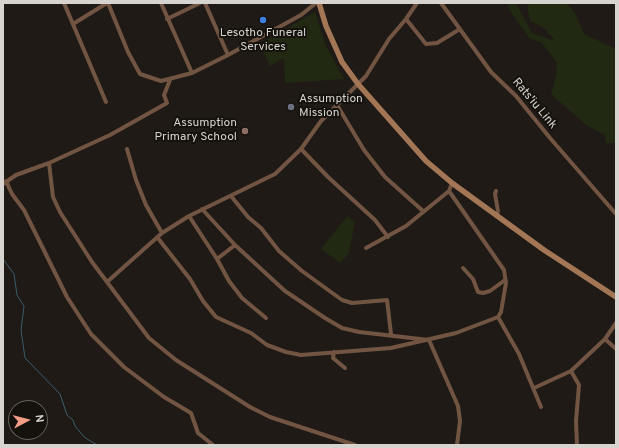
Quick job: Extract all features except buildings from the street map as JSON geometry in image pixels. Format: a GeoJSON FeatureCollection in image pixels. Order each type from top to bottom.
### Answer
{"type":"FeatureCollection","features":[{"type":"Feature","properties":{"kind":"main road"},"geometry":{"type":"LineString","coordinates":[[319,3],[326,26],[338,54],[358,84],[426,161],[452,183],[544,250],[616,297]]}},
{"type":"Feature","properties":{"kind":"street"},"geometry":{"type":"LineString","coordinates":[[64,3],[106,102]]}},
{"type":"Feature","properties":{"kind":"street"},"geometry":{"type":"LineString","coordinates":[[73,24],[108,3],[126,46],[140,74],[153,80],[170,80],[192,73],[228,55],[301,15],[316,3]]}},
{"type":"Feature","properties":{"kind":"street"},"geometry":{"type":"LineString","coordinates":[[161,3],[192,73]]}},
{"type":"Feature","properties":{"kind":"street"},"geometry":{"type":"LineString","coordinates":[[167,19],[200,3]]}},
{"type":"Feature","properties":{"kind":"street"},"geometry":{"type":"LineString","coordinates":[[205,3],[228,55]]}},
{"type":"Feature","properties":{"kind":"street"},"geometry":{"type":"LineString","coordinates":[[107,282],[162,233],[202,209],[275,174],[301,149],[321,121],[366,76],[389,39],[417,3]]}},
{"type":"Feature","properties":{"kind":"street","name":"Rats'iu Link"},"geometry":{"type":"LineString","coordinates":[[441,3],[491,72],[516,96],[550,138],[616,214]]}},
{"type":"Feature","properties":{"kind":"street"},"geometry":{"type":"LineString","coordinates":[[406,19],[426,44],[437,43],[460,29]]}},
{"type":"Feature","properties":{"kind":"street"},"geometry":{"type":"LineString","coordinates":[[170,80],[164,95],[167,103],[110,135],[49,163],[29,169],[5,182],[24,210],[68,297],[91,334],[124,367],[164,397],[190,413],[198,433],[213,445]]}},
{"type":"Feature","properties":{"kind":"street"},"geometry":{"type":"LineString","coordinates":[[337,104],[364,150],[385,177],[423,212]]}},
{"type":"Feature","properties":{"kind":"street"},"geometry":{"type":"LineString","coordinates":[[126,149],[141,193],[162,233]]}},
{"type":"Feature","properties":{"kind":"street"},"geometry":{"type":"LineString","coordinates":[[301,149],[328,177],[375,220],[388,237]]}},
{"type":"Feature","properties":{"kind":"street"},"geometry":{"type":"LineString","coordinates":[[49,163],[53,197],[60,212],[107,282],[149,338],[176,360],[250,407],[270,417],[355,445]]}},
{"type":"Feature","properties":{"kind":"street"},"geometry":{"type":"LineString","coordinates":[[366,248],[406,226],[449,191],[452,183]]}},
{"type":"Feature","properties":{"kind":"street"},"geometry":{"type":"LineString","coordinates":[[158,237],[190,279],[203,301],[216,317],[251,332],[267,345],[286,352],[301,355],[391,348],[456,333],[498,316],[501,312],[504,299],[504,270],[449,191]]}},
{"type":"Feature","properties":{"kind":"street"},"geometry":{"type":"LineString","coordinates":[[496,192],[495,194],[498,210],[497,215]]}},
{"type":"Feature","properties":{"kind":"street"},"geometry":{"type":"LineString","coordinates":[[231,196],[248,217],[261,228],[279,252],[342,300],[352,303],[387,300],[391,334]]}},
{"type":"Feature","properties":{"kind":"street"},"geometry":{"type":"LineString","coordinates":[[202,209],[235,245],[285,291],[342,328],[359,332],[391,334],[429,340]]}},
{"type":"Feature","properties":{"kind":"street"},"geometry":{"type":"LineString","coordinates":[[189,216],[229,281],[242,298],[266,318]]}},
{"type":"Feature","properties":{"kind":"street"},"geometry":{"type":"LineString","coordinates":[[216,259],[235,245]]}},
{"type":"Feature","properties":{"kind":"street"},"geometry":{"type":"LineString","coordinates":[[463,268],[473,279],[478,292],[484,293],[505,280]]}},
{"type":"Feature","properties":{"kind":"street"},"geometry":{"type":"LineString","coordinates":[[498,316],[513,342],[541,406]]}},
{"type":"Feature","properties":{"kind":"street"},"geometry":{"type":"LineString","coordinates":[[534,388],[571,371],[605,339],[616,323]]}},
{"type":"Feature","properties":{"kind":"street"},"geometry":{"type":"LineString","coordinates":[[605,339],[616,349]]}},
{"type":"Feature","properties":{"kind":"street"},"geometry":{"type":"LineString","coordinates":[[429,340],[458,406],[460,421],[457,445]]}},
{"type":"Feature","properties":{"kind":"street"},"geometry":{"type":"LineString","coordinates":[[334,352],[333,358],[345,368]]}},
{"type":"Feature","properties":{"kind":"street"},"geometry":{"type":"LineString","coordinates":[[571,371],[579,385],[576,421],[577,445]]}},
{"type":"Feature","properties":{"kind":"green space"},"geometry":{"type":"Polygon","coordinates":[[[507,3],[516,3],[532,33],[555,41],[544,28],[530,21],[527,3],[567,3],[575,13],[584,34],[616,49],[616,143],[606,143],[605,135],[586,125],[551,94],[556,76],[557,63],[541,42],[530,39],[510,11],[507,3]]]}},
{"type":"Feature","properties":{"kind":"green space"},"geometry":{"type":"Polygon","coordinates":[[[315,12],[325,44],[344,79],[285,83],[284,58],[270,66],[260,44],[315,12]]]}},
{"type":"Feature","properties":{"kind":"green space"},"geometry":{"type":"Polygon","coordinates":[[[347,216],[355,222],[349,253],[340,263],[321,249],[347,216]]]}},
{"type":"Feature","properties":{"kind":"waterway"},"geometry":{"type":"LineString","coordinates":[[3,259],[14,274],[17,295],[24,306],[21,330],[25,358],[60,394],[67,415],[73,420],[75,426],[84,437],[97,445]]}},
{"type":"Feature","properties":{"kind":"place","name":"Lesotho Funeral Services"},"geometry":{"type":"Point","coordinates":[263,20]}},
{"type":"Feature","properties":{"kind":"place","name":"Assumption Mission"},"geometry":{"type":"Point","coordinates":[291,107]}},
{"type":"Feature","properties":{"kind":"place","name":"Assumption Primary School"},"geometry":{"type":"Point","coordinates":[245,131]}}]}
